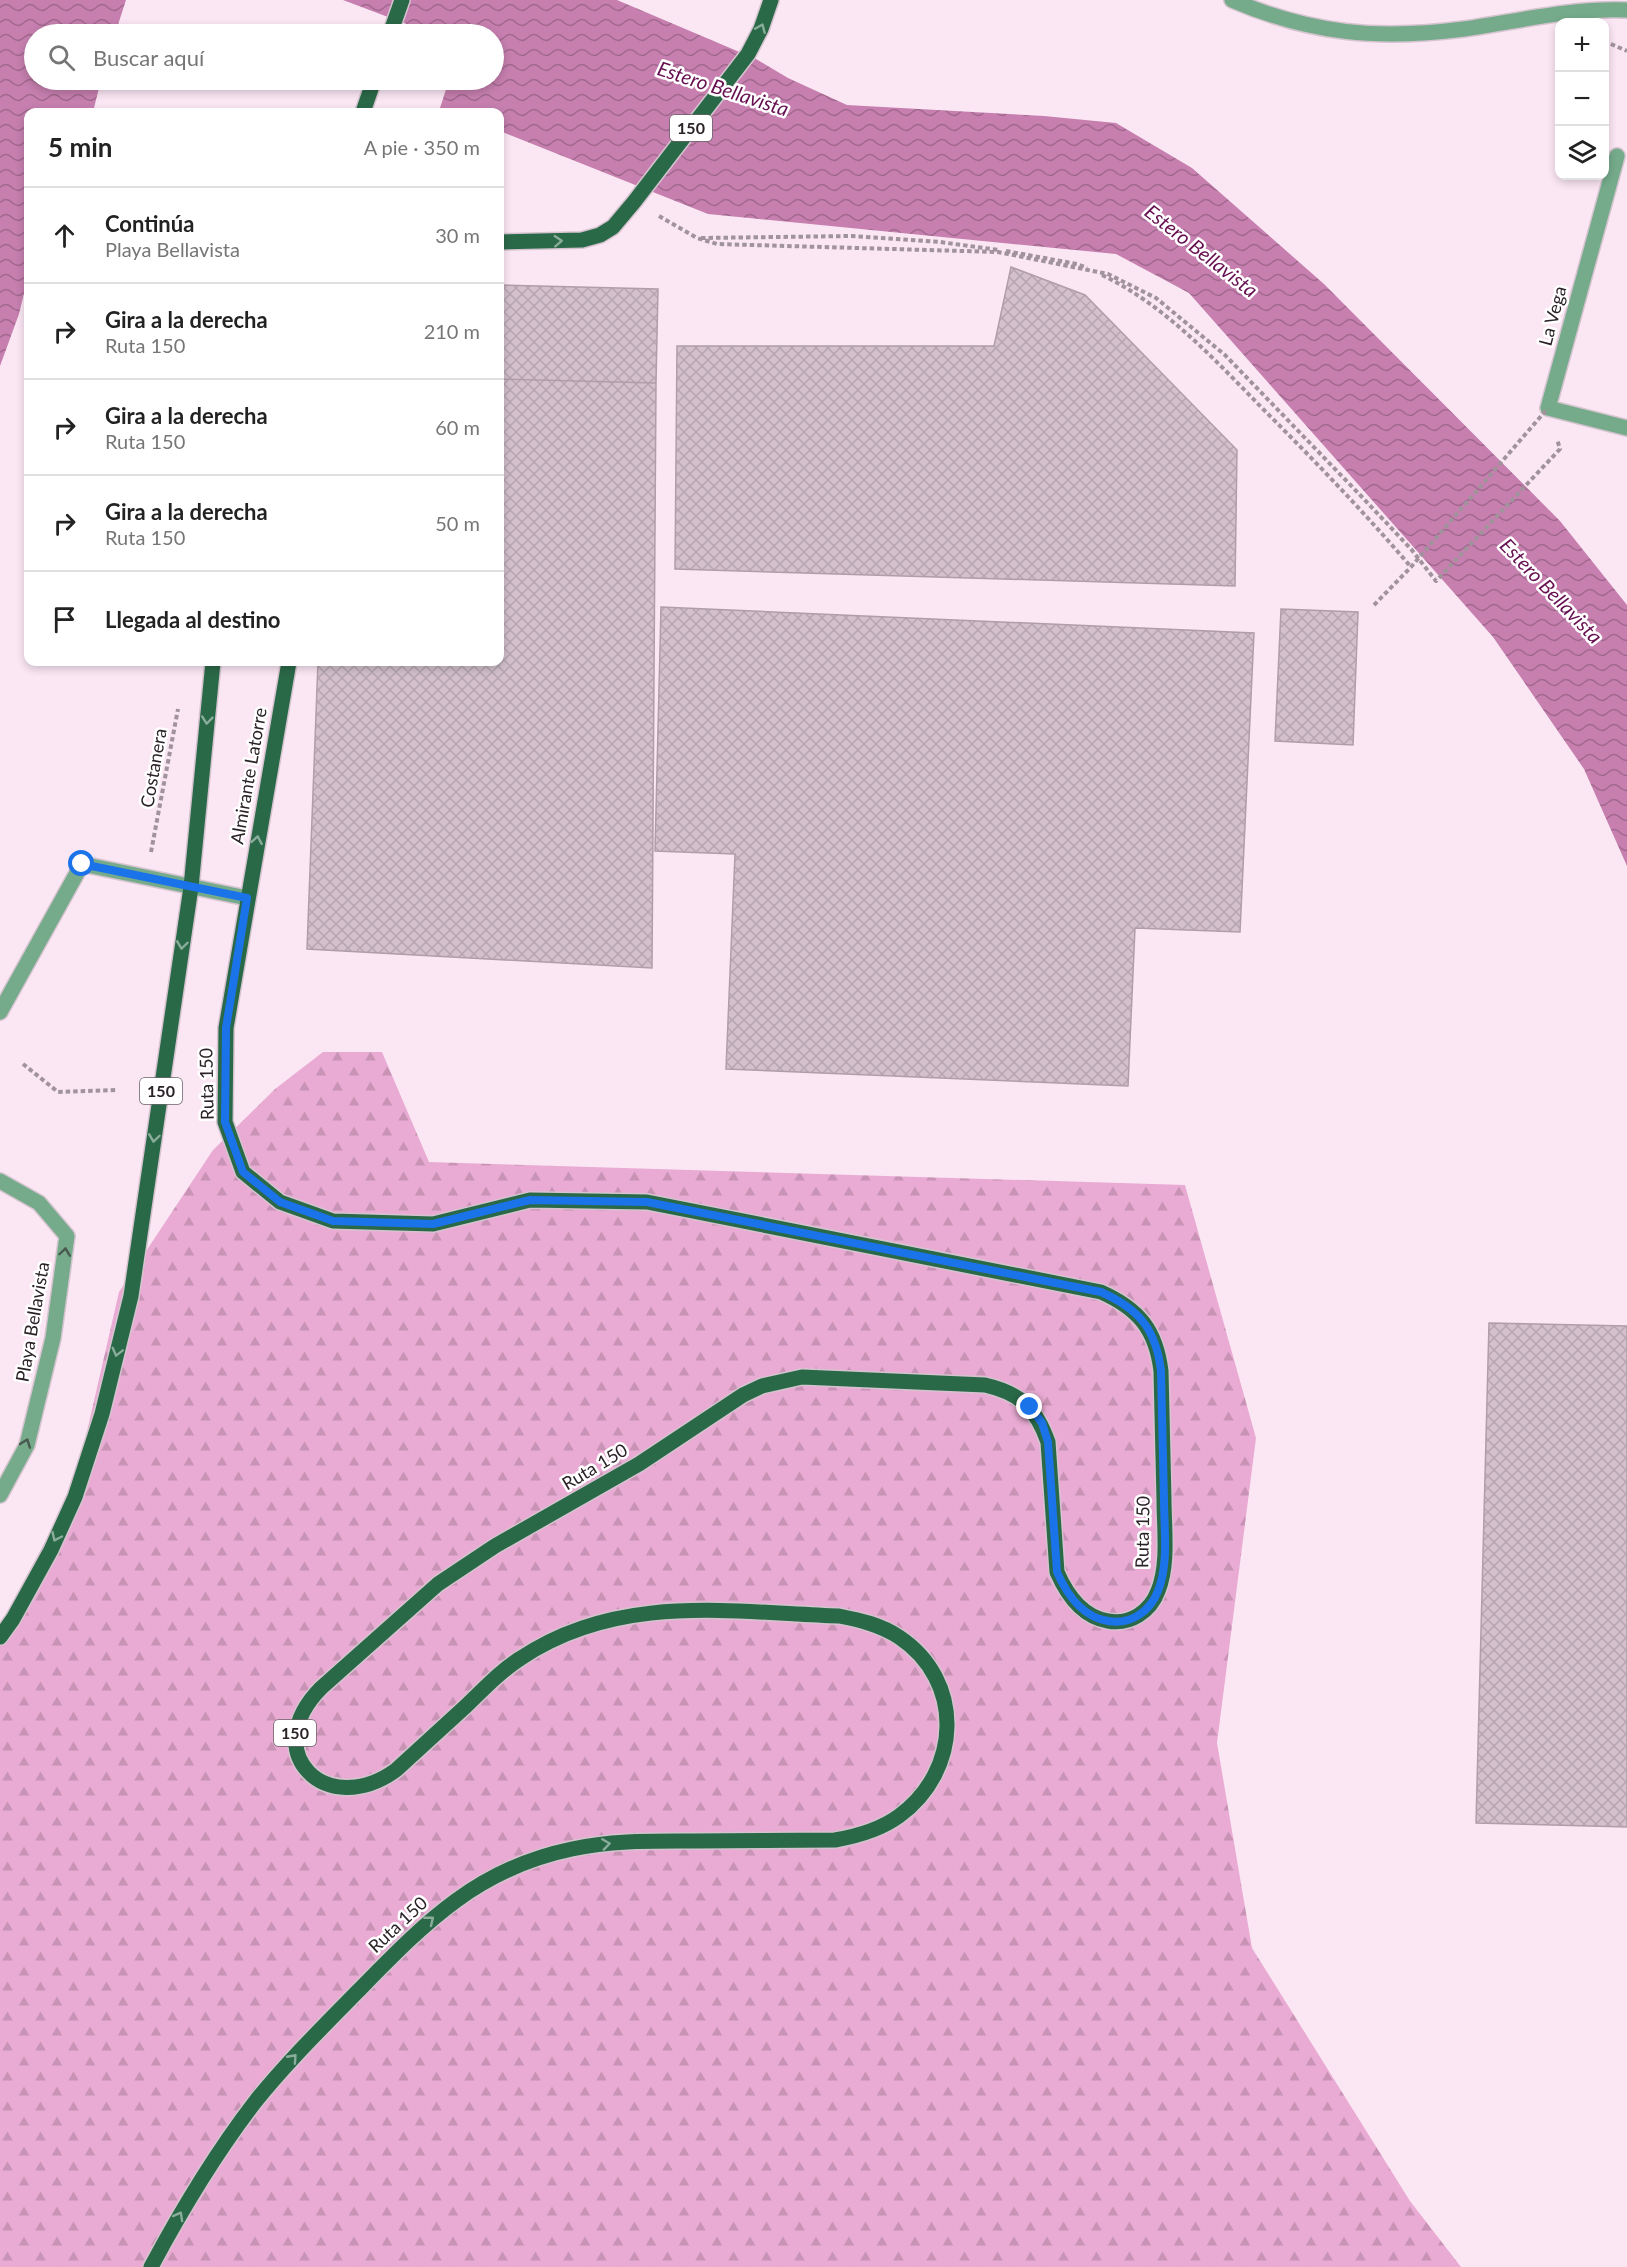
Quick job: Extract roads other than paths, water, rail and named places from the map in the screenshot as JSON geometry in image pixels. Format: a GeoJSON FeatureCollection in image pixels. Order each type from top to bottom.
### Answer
{"type":"FeatureCollection","features":[{"type":"Feature","properties":{"kind":"main road"},"geometry":{"type":"LineString","coordinates":[[394,24],[402,0]]}},
{"type":"Feature","properties":{"kind":"main road","name":"150"},"geometry":{"type":"LineString","coordinates":[[504,242],[582,240],[600,235],[613,227],[748,54],[761,29],[771,0]]}},
{"type":"Feature","properties":{"kind":"main road"},"geometry":{"type":"LineString","coordinates":[[364,108],[370,90]]}},
{"type":"Feature","properties":{"kind":"main road","name":"150"},"geometry":{"type":"LineString","coordinates":[[0,1637],[51,1550],[75,1497],[102,1414],[131,1296],[191,887],[213,666]]}},
{"type":"Feature","properties":{"kind":"main road","name":"Almirante Latorre"},"geometry":{"type":"LineString","coordinates":[[247,898],[288,666]]}},
{"type":"Feature","properties":{"kind":"main road","name":"Ruta 150"},"geometry":{"type":"LineString","coordinates":[[151,2267],[189,2198],[219,2151],[256,2101],[297,2054],[420,1928],[454,1900],[491,1878],[531,1860],[572,1849],[614,1842],[835,1840],[857,1836],[879,1828],[899,1816],[930,1784],[941,1763],[947,1740],[948,1716],[944,1698],[928,1665],[899,1637],[860,1620],[839,1616],[658,1611],[620,1616],[582,1627],[551,1640],[521,1658],[493,1678],[404,1763],[383,1780],[351,1788],[336,1787],[310,1775],[300,1761],[296,1746],[295,1732],[305,1707],[321,1688],[438,1584],[495,1546],[639,1464],[743,1395],[762,1386],[802,1377],[985,1385],[1017,1396],[1030,1407],[1042,1423],[1048,1442],[1057,1572],[1064,1589],[1075,1603],[1089,1613],[1104,1620],[1120,1623],[1146,1610],[1154,1601],[1159,1589],[1164,1557],[1159,1355],[1146,1325],[1133,1311],[1118,1300],[1101,1292],[647,1202],[530,1200],[433,1224],[333,1221],[280,1202],[243,1172],[225,1122],[226,1028],[247,898]]}},
{"type":"Feature","properties":{"kind":"street"},"geometry":{"type":"LineString","coordinates":[[1232,0],[1267,15],[1309,27],[1388,35],[1465,28],[1560,12],[1627,10]]}},
{"type":"Feature","properties":{"kind":"street","name":"La Vega"},"geometry":{"type":"LineString","coordinates":[[1617,156],[1548,408],[1627,428]]}},
{"type":"Feature","properties":{"kind":"street"},"geometry":{"type":"LineString","coordinates":[[0,1012],[82,864],[247,898]]}},
{"type":"Feature","properties":{"kind":"street","name":"Playa Bellavista"},"geometry":{"type":"LineString","coordinates":[[0,1181],[39,1203],[68,1236],[53,1338],[27,1445],[0,1495]]}},
{"type":"Feature","properties":{"kind":"water"},"geometry":{"type":"Polygon","coordinates":[[[0,0],[126,0],[118,24],[24,24],[24,90],[98,90],[94,108],[24,108],[24,293],[0,366],[0,0]]]}},
{"type":"Feature","properties":{"kind":"water","name":"Estero Bellavista"},"geometry":{"type":"Polygon","coordinates":[[[343,0],[617,0],[756,59],[788,78],[847,105],[1044,116],[1116,123],[1192,168],[1324,284],[1560,521],[1627,605],[1627,866],[1584,769],[1493,637],[1189,293],[1116,254],[708,214],[504,133],[504,108],[440,108],[446,90],[504,90],[504,24],[407,24],[343,0]]]}}]}
